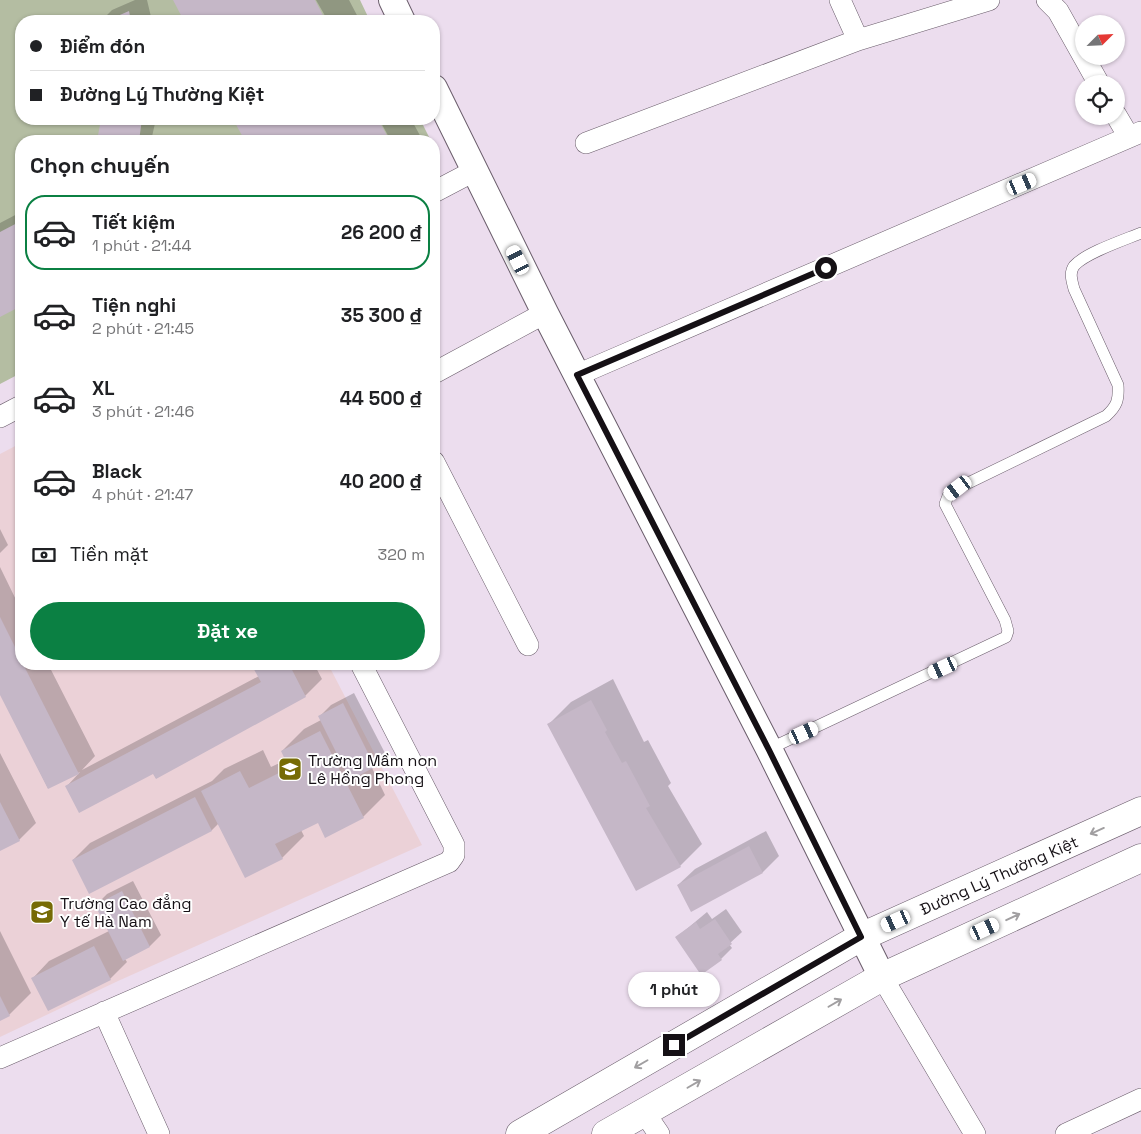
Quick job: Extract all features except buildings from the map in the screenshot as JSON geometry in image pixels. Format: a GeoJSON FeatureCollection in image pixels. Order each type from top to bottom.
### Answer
{"type":"FeatureCollection","features":[{"type":"Feature","properties":{"kind":"main road","name":"Đường Lý Thường Kiệt"},"geometry":{"type":"LineString","coordinates":[[520,1134],[861,937],[1141,811]]}},
{"type":"Feature","properties":{"kind":"main road"},"geometry":{"type":"LineString","coordinates":[[606,1134],[652,1123],[882,977],[1141,858]]}},
{"type":"Feature","properties":{"kind":"street"},"geometry":{"type":"LineString","coordinates":[[392,0],[399,15]]}},
{"type":"Feature","properties":{"kind":"street"},"geometry":{"type":"LineString","coordinates":[[840,0],[858,40]]}},
{"type":"Feature","properties":{"kind":"street"},"geometry":{"type":"LineString","coordinates":[[586,143],[858,40],[990,0]]}},
{"type":"Feature","properties":{"kind":"street"},"geometry":{"type":"LineString","coordinates":[[1047,0],[1058,11],[1094,75]]}},
{"type":"Feature","properties":{"kind":"street"},"geometry":{"type":"LineString","coordinates":[[440,100],[545,313],[769,750],[861,937],[882,977],[975,1134]]}},
{"type":"Feature","properties":{"kind":"street"},"geometry":{"type":"LineString","coordinates":[[577,375],[1135,135],[1125,124]]}},
{"type":"Feature","properties":{"kind":"street"},"geometry":{"type":"LineString","coordinates":[[440,189],[474,170]]}},
{"type":"Feature","properties":{"kind":"street"},"geometry":{"type":"LineString","coordinates":[[440,370],[545,313]]}},
{"type":"Feature","properties":{"kind":"street"},"geometry":{"type":"LineString","coordinates":[[0,417],[15,409]]}},
{"type":"Feature","properties":{"kind":"street"},"geometry":{"type":"LineString","coordinates":[[440,474],[528,645]]}},
{"type":"Feature","properties":{"kind":"street"},"geometry":{"type":"LineString","coordinates":[[0,1058],[449,862],[454,855],[454,845],[364,670]]}},
{"type":"Feature","properties":{"kind":"street"},"geometry":{"type":"LineString","coordinates":[[104,1012],[159,1134]]}},
{"type":"Feature","properties":{"kind":"street"},"geometry":{"type":"LineString","coordinates":[[1066,1134],[1141,1099]]}},
{"type":"Feature","properties":{"kind":"lane"},"geometry":{"type":"LineString","coordinates":[[769,750],[1006,637],[1008,631],[1005,620],[945,504],[948,496],[958,488],[1106,416],[1113,410],[1119,399],[1118,385],[1074,289],[1070,276],[1074,266],[1087,257],[1141,233]]}},
{"type":"Feature","properties":{"kind":"shaded area"},"geometry":{"type":"Polygon","coordinates":[[[15,446],[15,670],[331,670],[422,845],[118,981],[0,1037],[0,454],[15,446]]]}},
{"type":"Feature","properties":{"kind":"green space"},"geometry":{"type":"Polygon","coordinates":[[[0,0],[360,0],[367,15],[15,15],[15,125],[423,125],[428,135],[15,135],[15,376],[0,384],[0,0]]]}},
{"type":"Feature","properties":{"kind":"place","name":"Trường Mầm non Lê Hồng Phong"},"geometry":{"type":"Point","coordinates":[290,769]}},
{"type":"Feature","properties":{"kind":"place","name":"Trường Cao đẳng Y tế Hà Nam"},"geometry":{"type":"Point","coordinates":[42,912]}},
{"type":"Feature","properties":{"kind":"route"},"geometry":{"type":"LineString","coordinates":[[674,1045],[861,937],[769,750],[577,375],[826,268]]}}]}
